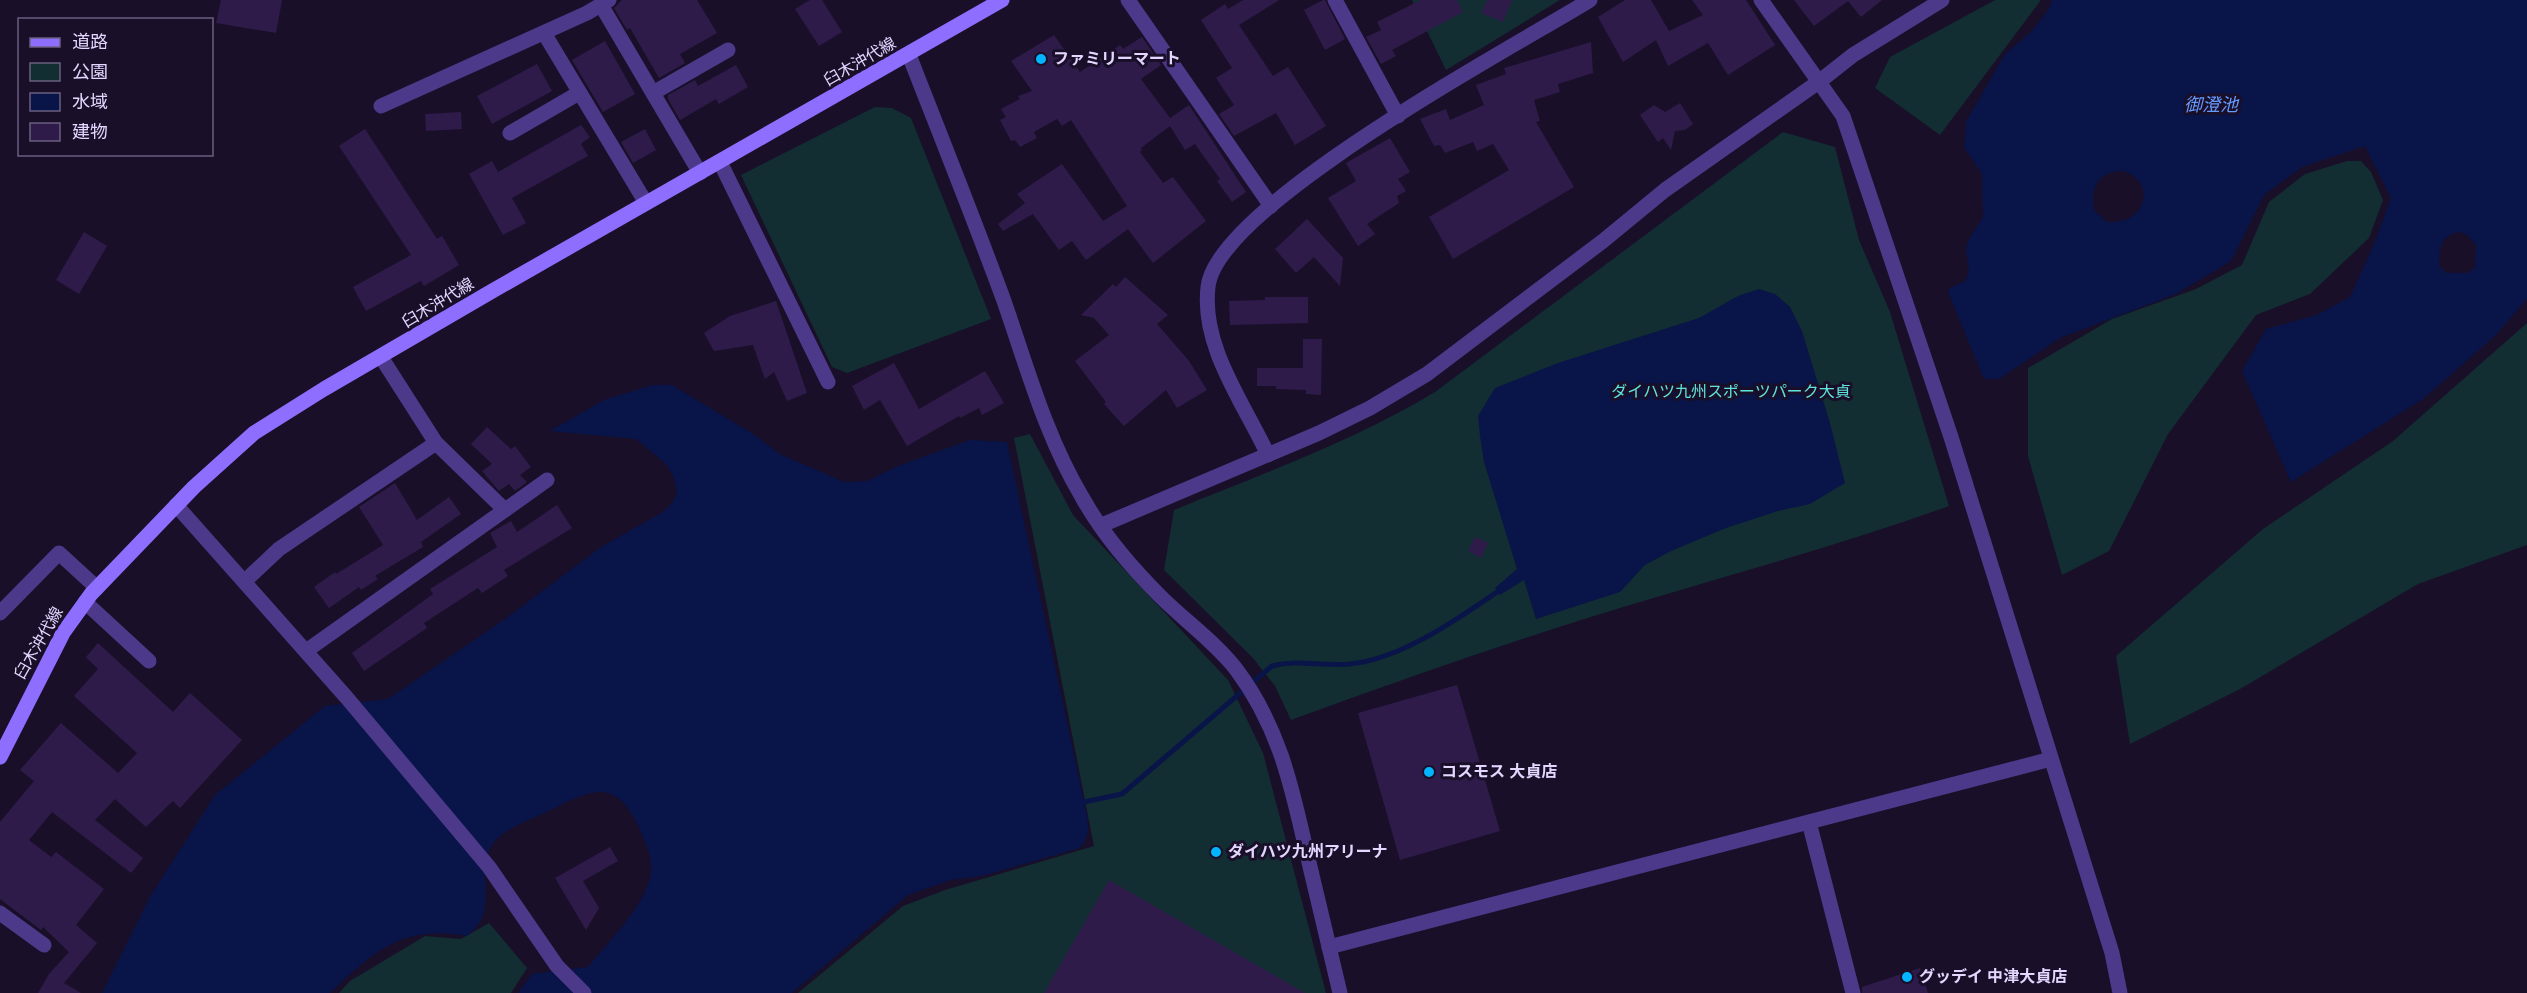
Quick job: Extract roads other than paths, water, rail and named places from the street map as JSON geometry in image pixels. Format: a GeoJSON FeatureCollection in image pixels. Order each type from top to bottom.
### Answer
{"type":"FeatureCollection","features":[{"type":"Feature","properties":{"kind":"main road","name":"臼木沖代線"},"geometry":{"type":"LineString","coordinates":[[0,757],[63,633],[85,602],[194,487],[254,433],[324,389],[1002,0]]}},
{"type":"Feature","properties":{"kind":"street"},"geometry":{"type":"LineString","coordinates":[[1128,0],[1271,206]]}},
{"type":"Feature","properties":{"kind":"street"},"geometry":{"type":"LineString","coordinates":[[1335,0],[1398,116]]}},
{"type":"Feature","properties":{"kind":"street"},"geometry":{"type":"LineString","coordinates":[[1268,455],[1220,357],[1206,303],[1208,283],[1215,262],[1231,243],[1271,206],[1334,158],[1398,116],[1590,0]]}},
{"type":"Feature","properties":{"kind":"street"},"geometry":{"type":"LineString","coordinates":[[1761,0],[1843,116],[1947,425],[2112,953],[2120,993]]}},
{"type":"Feature","properties":{"kind":"street"},"geometry":{"type":"LineString","coordinates":[[1102,525],[1268,455],[1370,408],[1428,374],[1603,241],[1665,190],[1820,81],[1853,55],[1942,0]]}},
{"type":"Feature","properties":{"kind":"street"},"geometry":{"type":"LineString","coordinates":[[381,106],[544,33],[605,2],[653,93],[700,173]]}},
{"type":"Feature","properties":{"kind":"street"},"geometry":{"type":"LineString","coordinates":[[544,33],[646,203]]}},
{"type":"Feature","properties":{"kind":"street"},"geometry":{"type":"LineString","coordinates":[[653,93],[728,50]]}},
{"type":"Feature","properties":{"kind":"street"},"geometry":{"type":"LineString","coordinates":[[909,55],[1064,464],[1083,499],[1128,562],[1235,669],[1266,716],[1279,745],[1291,784],[1340,993]]}},
{"type":"Feature","properties":{"kind":"street"},"geometry":{"type":"LineString","coordinates":[[510,133],[579,93]]}},
{"type":"Feature","properties":{"kind":"street"},"geometry":{"type":"LineString","coordinates":[[720,162],[828,382]]}},
{"type":"Feature","properties":{"kind":"street"},"geometry":{"type":"LineString","coordinates":[[381,357],[436,443],[505,510]]}},
{"type":"Feature","properties":{"kind":"street"},"geometry":{"type":"LineString","coordinates":[[245,581],[279,549],[436,443]]}},
{"type":"Feature","properties":{"kind":"street"},"geometry":{"type":"LineString","coordinates":[[306,651],[547,480]]}},
{"type":"Feature","properties":{"kind":"street"},"geometry":{"type":"LineString","coordinates":[[176,505],[347,698],[489,867],[557,966],[584,993]]}},
{"type":"Feature","properties":{"kind":"street"},"geometry":{"type":"LineString","coordinates":[[0,613],[59,553],[97,588]]}},
{"type":"Feature","properties":{"kind":"street"},"geometry":{"type":"LineString","coordinates":[[85,602],[149,661]]}},
{"type":"Feature","properties":{"kind":"street"},"geometry":{"type":"LineString","coordinates":[[1329,947],[2051,759]]}},
{"type":"Feature","properties":{"kind":"street"},"geometry":{"type":"LineString","coordinates":[[1809,822],[1853,993]]}},
{"type":"Feature","properties":{"kind":"street"},"geometry":{"type":"LineString","coordinates":[[0,913],[44,945]]}},
{"type":"Feature","properties":{"kind":"water","name":"御澄池"},"geometry":{"type":"Polygon","coordinates":[[[2052,0],[2527,0],[2527,299],[2495,336],[2423,399],[2291,482],[2242,371],[2266,329],[2317,315],[2350,297],[2374,244],[2391,198],[2365,146],[2302,167],[2264,195],[2231,261],[2176,294],[2060,338],[1999,379],[1984,379],[1948,292],[1950,288],[1965,281],[1969,271],[1966,249],[1969,239],[1983,217],[1982,174],[1964,147],[1966,122],[2005,54],[2031,32],[2049,9],[2052,0]],[[2121,171],[2101,178],[2093,195],[2094,210],[2107,222],[2121,221],[2132,216],[2140,209],[2143,200],[2140,182],[2132,175],[2121,171]],[[2460,232],[2448,236],[2440,249],[2440,267],[2446,273],[2468,273],[2475,267],[2476,245],[2467,235],[2460,232]]]}},
{"type":"Feature","properties":{"kind":"water"},"geometry":{"type":"Polygon","coordinates":[[[1759,289],[1775,294],[1790,307],[1802,331],[1830,423],[1845,483],[1810,504],[1778,511],[1726,528],[1671,551],[1645,565],[1620,592],[1536,619],[1524,580],[1500,595],[1495,588],[1517,569],[1484,462],[1478,416],[1495,388],[1558,363],[1699,318],[1738,296],[1759,289]]]}},
{"type":"Feature","properties":{"kind":"water"},"geometry":{"type":"Polygon","coordinates":[[[653,385],[672,385],[753,434],[780,454],[844,482],[867,481],[898,466],[970,440],[1007,442],[1087,816],[1087,835],[1080,848],[982,876],[951,880],[908,895],[792,993],[518,993],[532,974],[588,967],[624,925],[646,890],[651,871],[649,853],[631,813],[622,801],[612,794],[590,793],[514,827],[494,842],[488,853],[486,864],[484,911],[479,924],[467,936],[445,933],[425,934],[391,944],[361,965],[330,993],[102,993],[151,895],[215,795],[325,706],[388,699],[505,619],[601,547],[663,512],[672,503],[677,493],[674,478],[666,464],[636,439],[550,431],[604,400],[653,385]]]}},
{"type":"Feature","properties":{"kind":"waterway"},"geometry":{"type":"LineString","coordinates":[[1084,802],[1122,794],[1272,666],[1291,663],[1350,664],[1389,655],[1427,637],[1497,592]]}},
{"type":"Feature","properties":{"kind":"place","name":"ファミリーマート"},"geometry":{"type":"Point","coordinates":[1041,59]}},
{"type":"Feature","properties":{"kind":"place","name":"コスモス 大貞店"},"geometry":{"type":"Point","coordinates":[1429,772]}},
{"type":"Feature","properties":{"kind":"place","name":"ダイハツ九州アリーナ"},"geometry":{"type":"Point","coordinates":[1216,852]}},
{"type":"Feature","properties":{"kind":"place","name":"グッデイ 中津大貞店"},"geometry":{"type":"Point","coordinates":[1907,977]}},
{"type":"Feature","properties":{"kind":"park label","name":"ダイハツ九州スポーツパーク大貞"},"geometry":{"type":"Point","coordinates":[1731,392]}}]}
